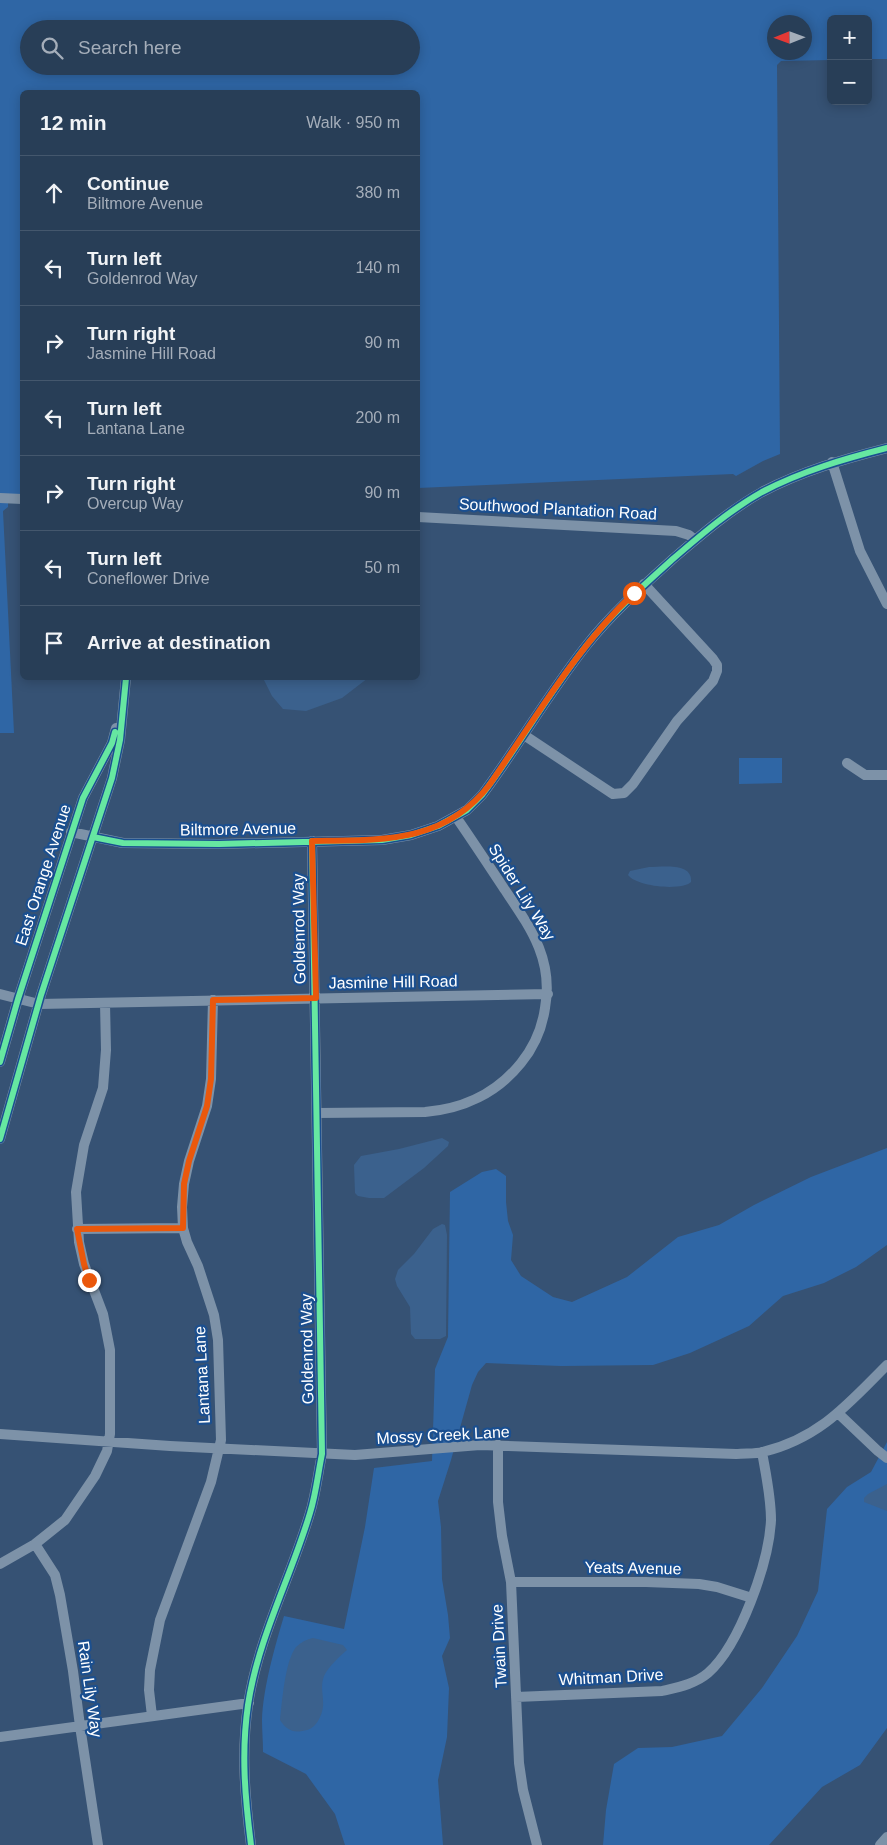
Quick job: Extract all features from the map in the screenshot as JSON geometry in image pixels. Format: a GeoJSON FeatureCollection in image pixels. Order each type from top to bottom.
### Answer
{"type":"FeatureCollection","features":[{"type":"Feature","properties":{"kind":"street","name":"Biltmore Avenue"},"geometry":{"type":"LineString","coordinates":[[71,832],[123,843],[219,844],[399,838],[426,831],[456,817],[482,795],[586,646],[621,606],[695,540],[762,493],[796,476],[832,462],[887,448]]}},
{"type":"Feature","properties":{"kind":"street"},"geometry":{"type":"LineString","coordinates":[[832,462],[860,551],[887,604]]}},
{"type":"Feature","properties":{"kind":"street"},"geometry":{"type":"LineString","coordinates":[[0,498],[20,499]]}},
{"type":"Feature","properties":{"kind":"street","name":"Southwood Plantation Road"},"geometry":{"type":"LineString","coordinates":[[420,517],[676,531],[689,535],[695,540]]}},
{"type":"Feature","properties":{"kind":"street"},"geometry":{"type":"LineString","coordinates":[[524,735],[613,794],[624,793],[632,784],[676,721],[713,681],[717,671],[717,665],[713,659],[644,584]]}},
{"type":"Feature","properties":{"kind":"street","name":"East Orange Avenue"},"geometry":{"type":"LineString","coordinates":[[0,1139],[39,1004],[112,778],[120,740],[126,680]]}},
{"type":"Feature","properties":{"kind":"street","name":"East Orange Avenue"},"geometry":{"type":"LineString","coordinates":[[0,1062],[71,832],[83,798],[112,743],[125,701]]}},
{"type":"Feature","properties":{"kind":"street"},"geometry":{"type":"LineString","coordinates":[[848,763],[865,775],[887,775]]}},
{"type":"Feature","properties":{"kind":"street","name":"Spider Lily Way"},"geometry":{"type":"LineString","coordinates":[[317,1113],[441,1110],[460,1105],[487,1093],[499,1085],[514,1071],[532,1047],[544,1020],[548,994],[546,969],[537,940],[456,817]]}},
{"type":"Feature","properties":{"kind":"street","name":"Goldenrod Way"},"geometry":{"type":"LineString","coordinates":[[251,1845],[244,1792],[244,1742],[248,1703],[262,1646],[310,1513],[322,1454],[312,841]]}},
{"type":"Feature","properties":{"kind":"street","name":"Jasmine Hill Road"},"geometry":{"type":"LineString","coordinates":[[0,994],[39,1004],[548,994]]}},
{"type":"Feature","properties":{"kind":"street","name":"Lantana Lane"},"geometry":{"type":"LineString","coordinates":[[152,1716],[150,1670],[158,1628],[211,1482],[220,1448],[218,1340],[214,1315],[183,1228],[184,1184],[189,1161],[207,1106],[211,1079],[213,1000]]}},
{"type":"Feature","properties":{"kind":"street"},"geometry":{"type":"LineString","coordinates":[[0,1564],[35,1544],[65,1520],[95,1476],[107,1451],[109,1442],[108,1341],[102,1314],[84,1264],[77,1229],[76,1192],[78,1170],[91,1121],[103,1088],[106,1068],[105,1003]]}},
{"type":"Feature","properties":{"kind":"street"},"geometry":{"type":"LineString","coordinates":[[77,1229],[183,1228]]}},
{"type":"Feature","properties":{"kind":"street","name":"Mossy Creek Lane"},"geometry":{"type":"LineString","coordinates":[[0,1434],[322,1454],[372,1455],[480,1445],[736,1454],[762,1452],[805,1437],[824,1424],[838,1413],[887,1365]]}},
{"type":"Feature","properties":{"kind":"street"},"geometry":{"type":"LineString","coordinates":[[838,1413],[878,1452],[887,1458]]}},
{"type":"Feature","properties":{"kind":"street","name":"Twain Drive"},"geometry":{"type":"LineString","coordinates":[[498,1445],[498,1502],[502,1536],[511,1582],[520,1774],[537,1845]]}},
{"type":"Feature","properties":{"kind":"street","name":"Whitman Drive"},"geometry":{"type":"LineString","coordinates":[[516,1697],[662,1691],[684,1686],[709,1672],[738,1631],[752,1598],[765,1555],[770,1525],[769,1492],[762,1452]]}},
{"type":"Feature","properties":{"kind":"street","name":"Rain Lily Way"},"geometry":{"type":"LineString","coordinates":[[35,1544],[55,1575],[60,1595],[98,1845]]}},
{"type":"Feature","properties":{"kind":"street","name":"Yeats Avenue"},"geometry":{"type":"LineString","coordinates":[[511,1582],[699,1584],[717,1587],[752,1598]]}},
{"type":"Feature","properties":{"kind":"street"},"geometry":{"type":"LineString","coordinates":[[0,1737],[248,1703]]}},
{"type":"Feature","properties":{"kind":"shaded area"},"geometry":{"type":"Polygon","coordinates":[[[0,0],[887,0],[887,59],[872,59],[872,15],[827,15],[827,60],[781,61],[777,65],[780,454],[736,476],[733,474],[420,488],[420,90],[20,90],[20,495],[0,494],[0,0]]]}},
{"type":"Feature","properties":{"kind":"shaded area"},"geometry":{"type":"Polygon","coordinates":[[[0,502],[8,503],[8,507],[3,511],[14,733],[0,733],[0,502]]]}},
{"type":"Feature","properties":{"kind":"shaded area"},"geometry":{"type":"Polygon","coordinates":[[[264,680],[365,680],[342,698],[306,711],[283,709],[272,696],[264,680]]]}},
{"type":"Feature","properties":{"kind":"shaded area"},"geometry":{"type":"Polygon","coordinates":[[[739,758],[782,758],[782,783],[739,784],[739,758]]]}},
{"type":"Feature","properties":{"kind":"shaded area"},"geometry":{"type":"Polygon","coordinates":[[[669,866],[682,868],[687,871],[691,882],[686,885],[669,887],[650,885],[633,879],[628,875],[630,871],[649,867],[669,866]]]}},
{"type":"Feature","properties":{"kind":"shaded area"},"geometry":{"type":"Polygon","coordinates":[[[442,1138],[449,1142],[448,1146],[424,1168],[384,1198],[369,1198],[358,1196],[355,1193],[354,1165],[361,1156],[442,1138]]]}},
{"type":"Feature","properties":{"kind":"shaded area"},"geometry":{"type":"Polygon","coordinates":[[[887,1148],[887,1245],[856,1267],[824,1283],[783,1296],[749,1326],[690,1353],[653,1365],[561,1366],[486,1363],[478,1372],[472,1385],[438,1501],[441,1527],[442,1579],[450,1638],[442,1656],[449,1688],[447,1737],[438,1780],[443,1845],[345,1845],[335,1814],[306,1774],[263,1752],[262,1720],[267,1681],[284,1616],[344,1629],[365,1527],[374,1468],[432,1461],[435,1369],[448,1337],[450,1192],[482,1172],[496,1169],[506,1176],[508,1221],[513,1235],[511,1260],[521,1276],[553,1297],[572,1302],[627,1277],[678,1237],[719,1225],[754,1205],[811,1177],[887,1148]]]}},
{"type":"Feature","properties":{"kind":"shaded area"},"geometry":{"type":"Polygon","coordinates":[[[442,1224],[445,1225],[447,1235],[446,1336],[440,1339],[415,1339],[411,1334],[410,1307],[397,1286],[395,1279],[398,1270],[414,1254],[433,1229],[442,1224]]]}},
{"type":"Feature","properties":{"kind":"shaded area"},"geometry":{"type":"Polygon","coordinates":[[[887,1442],[887,1728],[860,1765],[822,1787],[769,1845],[603,1845],[606,1810],[614,1764],[638,1748],[672,1747],[722,1736],[762,1688],[797,1636],[818,1591],[827,1509],[847,1487],[871,1472],[887,1442]]]}},
{"type":"Feature","properties":{"kind":"shaded area"},"geometry":{"type":"Polygon","coordinates":[[[887,1484],[887,1511],[864,1502],[864,1498],[868,1494],[887,1484]]]}},
{"type":"Feature","properties":{"kind":"shaded area"},"geometry":{"type":"Polygon","coordinates":[[[313,1638],[343,1645],[347,1650],[331,1665],[324,1676],[322,1682],[323,1709],[318,1721],[309,1729],[292,1731],[280,1720],[289,1662],[296,1647],[304,1641],[313,1638]]]}},
{"type":"Feature","properties":{"kind":"cycle path"},"geometry":{"type":"LineString","coordinates":[[93,837],[123,843],[219,844],[382,840],[411,835],[438,826],[467,810],[482,795],[572,664],[596,634],[639,589],[695,540],[716,523],[762,492],[823,466],[887,448]]}},
{"type":"Feature","properties":{"kind":"cycle path"},"geometry":{"type":"LineString","coordinates":[[0,1139],[41,995],[112,778],[120,740],[126,680]]}},
{"type":"Feature","properties":{"kind":"cycle path"},"geometry":{"type":"LineString","coordinates":[[0,1062],[18,999],[83,798],[112,743],[115,732]]}},
{"type":"Feature","properties":{"kind":"cycle path"},"geometry":{"type":"LineString","coordinates":[[251,1845],[245,1775],[248,1705],[259,1656],[310,1513],[322,1454],[312,841]]}},
{"type":"Feature","properties":{"kind":"route"},"geometry":{"type":"LineString","coordinates":[[89,1280],[77,1229],[183,1228],[184,1184],[189,1161],[207,1106],[211,1079],[213,1000],[316,998],[312,841],[399,838],[426,831],[447,822],[467,810],[490,784],[586,646],[634,593]]}}]}
